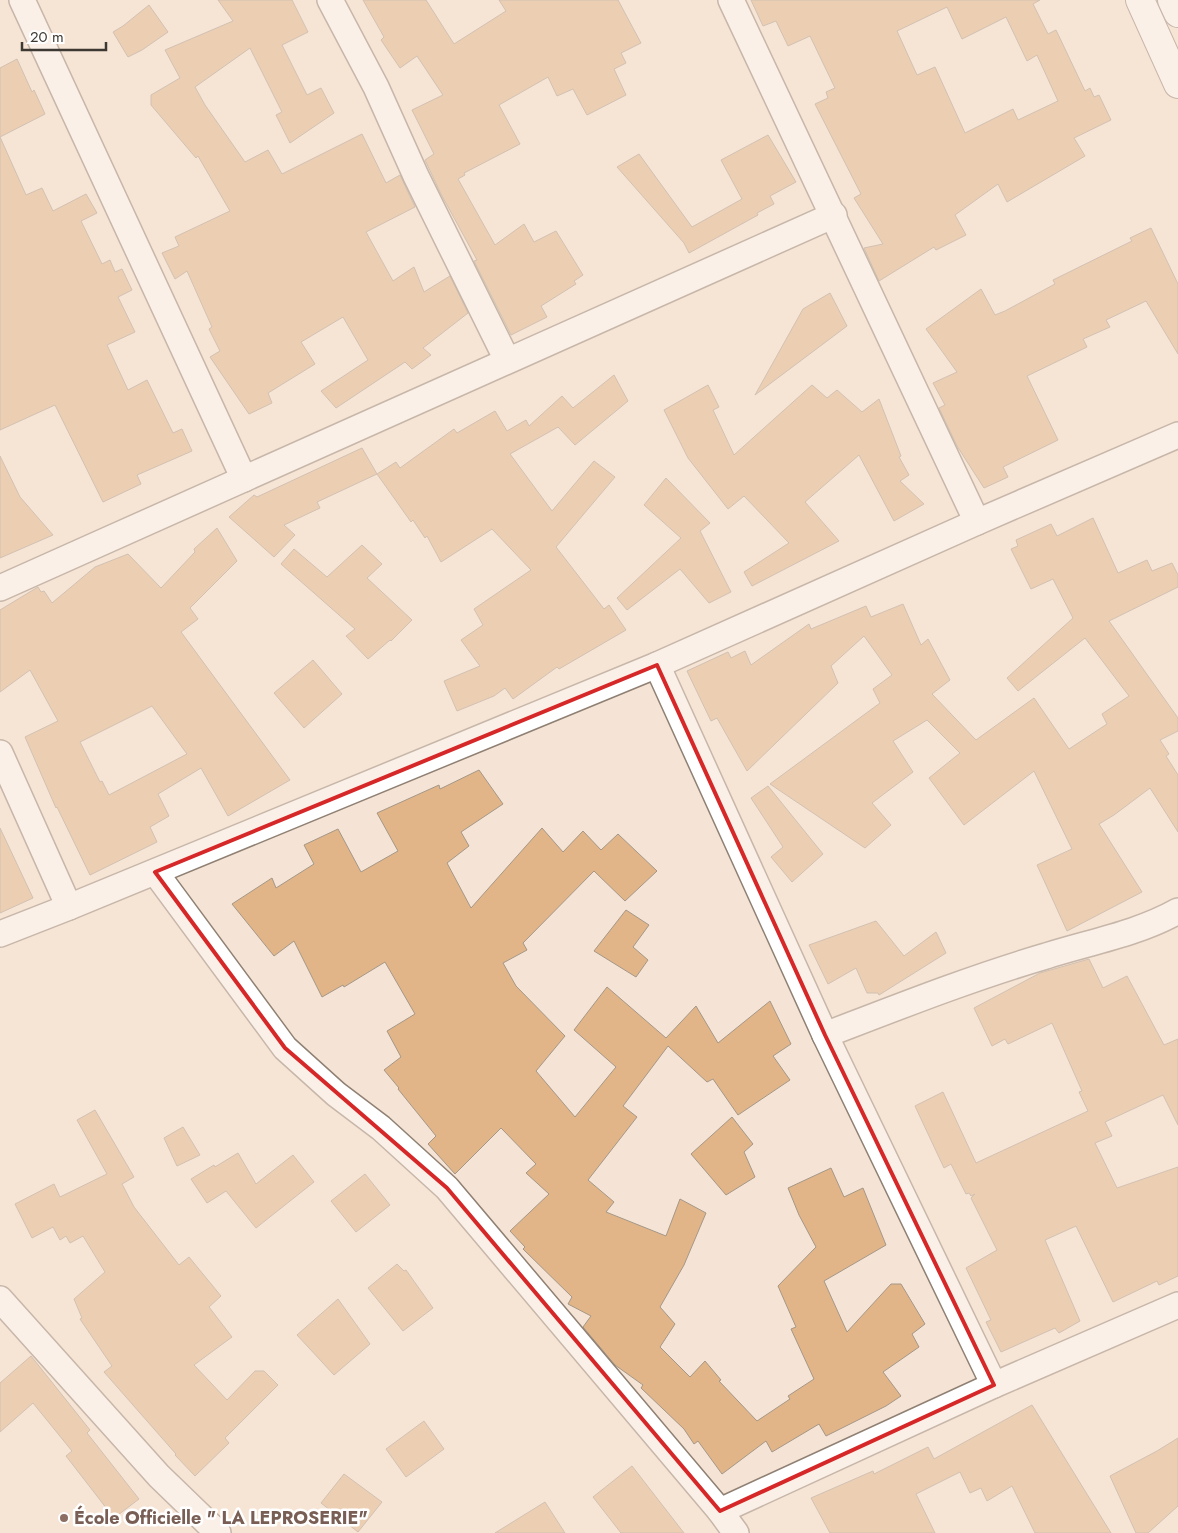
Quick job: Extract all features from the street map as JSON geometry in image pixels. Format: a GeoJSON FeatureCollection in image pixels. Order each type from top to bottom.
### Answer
{"type":"FeatureCollection","features":[{"type":"Feature","properties":{"kind":"highway"},"geometry":{"type":"LineString","coordinates":[[1140,0],[1178,84]]}},
{"type":"Feature","properties":{"kind":"highway"},"geometry":{"type":"LineString","coordinates":[[1172,0],[1178,13]]}},
{"type":"Feature","properties":{"kind":"street"},"geometry":{"type":"LineString","coordinates":[[22,0],[244,479]]}},
{"type":"Feature","properties":{"kind":"street"},"geometry":{"type":"LineString","coordinates":[[330,0],[376,87],[416,176],[507,360]]}},
{"type":"Feature","properties":{"kind":"street"},"geometry":{"type":"LineString","coordinates":[[732,0],[977,522]]}},
{"type":"Feature","properties":{"kind":"street"},"geometry":{"type":"LineString","coordinates":[[0,588],[834,215]]}},
{"type":"Feature","properties":{"kind":"street"},"geometry":{"type":"LineString","coordinates":[[0,934],[657,665],[977,522],[1178,435]]}},
{"type":"Feature","properties":{"kind":"street"},"geometry":{"type":"LineString","coordinates":[[657,665],[824,1035],[994,1385]]}},
{"type":"Feature","properties":{"kind":"street"},"geometry":{"type":"LineString","coordinates":[[0,753],[69,907]]}},
{"type":"Feature","properties":{"kind":"street"},"geometry":{"type":"LineString","coordinates":[[155,872],[285,1048],[336,1094],[381,1128],[448,1188],[720,1511],[736,1533]]}},
{"type":"Feature","properties":{"kind":"street"},"geometry":{"type":"LineString","coordinates":[[824,1035],[938,992],[1160,921],[1178,911]]}},
{"type":"Feature","properties":{"kind":"street"},"geometry":{"type":"LineString","coordinates":[[0,1300],[159,1476],[218,1533]]}},
{"type":"Feature","properties":{"kind":"street"},"geometry":{"type":"LineString","coordinates":[[720,1511],[994,1385],[1178,1305]]}},
{"type":"Feature","properties":{"kind":"highlighted area"},"geometry":{"type":"Polygon","coordinates":[[[657,665],[825,1035],[994,1385],[720,1511],[447,1188],[285,1048],[155,872],[657,665]]]}},
{"type":"Feature","properties":{"kind":"building"},"geometry":{"type":"Polygon","coordinates":[[[218,0],[292,0],[308,32],[282,45],[307,95],[321,88],[334,113],[290,143],[276,115],[282,112],[250,48],[195,87],[205,105],[245,162],[268,150],[282,174],[362,134],[386,183],[400,175],[415,207],[366,232],[393,281],[414,267],[424,292],[450,276],[468,313],[423,348],[431,355],[412,369],[405,362],[336,408],[321,391],[368,360],[343,317],[301,342],[315,364],[268,393],[272,403],[249,414],[210,357],[220,351],[209,329],[212,327],[187,271],[175,279],[162,253],[179,246],[175,237],[230,211],[198,156],[196,158],[151,105],[151,95],[180,78],[165,50],[233,21],[218,0]]]}},
{"type":"Feature","properties":{"kind":"building"},"geometry":{"type":"Polygon","coordinates":[[[363,0],[426,0],[454,44],[506,11],[499,0],[618,0],[641,43],[621,53],[626,63],[614,69],[626,95],[587,115],[573,89],[557,96],[548,77],[499,105],[520,144],[464,173],[465,175],[458,179],[495,245],[524,224],[534,242],[556,231],[583,275],[574,281],[576,284],[541,306],[547,317],[511,335],[474,261],[477,260],[425,160],[434,154],[412,110],[443,95],[417,56],[400,68],[381,40],[384,37],[363,0]]]}},
{"type":"Feature","properties":{"kind":"building"},"geometry":{"type":"Polygon","coordinates":[[[751,0],[1040,0],[1033,4],[1048,34],[1056,30],[1085,91],[1090,88],[1094,97],[1099,95],[1111,120],[1074,138],[1085,156],[1007,202],[998,184],[955,215],[966,235],[936,250],[934,247],[879,281],[864,248],[883,244],[854,198],[861,194],[815,104],[828,98],[826,92],[835,88],[810,36],[788,46],[776,21],[763,26],[751,0]],[[947,7],[897,31],[917,75],[935,67],[965,133],[1013,109],[1018,120],[1058,101],[1037,55],[1027,61],[1006,17],[962,39],[947,7]]]}},
{"type":"Feature","properties":{"kind":"building"},"geometry":{"type":"Polygon","coordinates":[[[149,5],[168,32],[128,57],[113,32],[149,5]]]}},
{"type":"Feature","properties":{"kind":"building"},"geometry":{"type":"Polygon","coordinates":[[[17,59],[32,92],[34,90],[45,114],[0,137],[0,68],[17,59]]]}},
{"type":"Feature","properties":{"kind":"building"},"geometry":{"type":"Polygon","coordinates":[[[768,135],[796,182],[770,196],[774,204],[757,213],[758,215],[689,253],[684,243],[617,167],[639,154],[692,227],[742,199],[721,160],[768,135]]]}},
{"type":"Feature","properties":{"kind":"building"},"geometry":{"type":"Polygon","coordinates":[[[0,137],[26,195],[42,188],[53,211],[86,194],[97,213],[81,221],[102,264],[110,260],[115,272],[122,269],[132,290],[118,297],[135,332],[107,345],[128,390],[147,380],[173,433],[182,429],[192,451],[137,475],[141,484],[103,502],[55,405],[0,430],[0,137]]]}},
{"type":"Feature","properties":{"kind":"building"},"geometry":{"type":"Polygon","coordinates":[[[1151,228],[1178,284],[1178,354],[1146,301],[1106,320],[1110,327],[1083,339],[1087,347],[1027,376],[1058,440],[1003,467],[1008,477],[984,488],[957,446],[939,408],[945,405],[933,383],[957,372],[926,329],[981,289],[995,315],[1005,311],[1055,284],[1053,280],[1132,241],[1130,238],[1151,228]]]}},
{"type":"Feature","properties":{"kind":"building"},"geometry":{"type":"Polygon","coordinates":[[[830,293],[847,326],[755,395],[803,309],[830,293]]]}},
{"type":"Feature","properties":{"kind":"building"},"geometry":{"type":"Polygon","coordinates":[[[614,375],[628,401],[575,445],[558,427],[510,454],[552,511],[594,461],[615,477],[556,547],[604,609],[609,605],[626,630],[559,669],[557,667],[513,699],[505,688],[494,696],[457,711],[444,681],[480,666],[461,640],[483,625],[474,609],[531,570],[492,529],[441,562],[427,536],[425,538],[413,520],[411,522],[377,474],[396,462],[400,468],[454,429],[457,433],[495,411],[507,431],[526,420],[529,426],[562,396],[573,408],[614,375]]]}},
{"type":"Feature","properties":{"kind":"building"},"geometry":{"type":"Polygon","coordinates":[[[708,385],[719,407],[713,410],[734,455],[812,385],[827,398],[837,390],[862,412],[879,399],[901,456],[899,457],[909,475],[900,481],[924,504],[894,521],[859,455],[805,502],[839,541],[752,586],[744,572],[789,543],[744,496],[728,509],[688,458],[664,410],[708,385]]]}},
{"type":"Feature","properties":{"kind":"building"},"geometry":{"type":"Polygon","coordinates":[[[362,448],[377,474],[317,502],[320,508],[284,525],[295,535],[274,557],[229,517],[254,495],[257,497],[362,448]]]}},
{"type":"Feature","properties":{"kind":"building"},"geometry":{"type":"Polygon","coordinates":[[[0,456],[20,497],[53,535],[0,558],[0,456]]]}},
{"type":"Feature","properties":{"kind":"building"},"geometry":{"type":"Polygon","coordinates":[[[666,478],[710,523],[700,531],[731,592],[709,603],[680,569],[627,610],[617,598],[681,538],[644,505],[666,478]]]}},
{"type":"Feature","properties":{"kind":"building"},"geometry":{"type":"Polygon","coordinates":[[[1093,518],[1118,573],[1147,560],[1152,571],[1172,563],[1178,575],[1178,587],[1109,621],[1178,718],[1178,731],[1160,740],[1169,754],[1166,756],[1178,775],[1178,832],[1150,788],[1099,824],[1142,892],[1067,931],[1037,865],[1072,849],[1034,771],[964,825],[929,778],[960,753],[927,720],[893,741],[913,772],[872,803],[891,825],[865,848],[770,784],[880,703],[873,689],[892,675],[864,636],[831,666],[838,683],[747,771],[717,718],[711,721],[687,671],[728,652],[731,658],[745,651],[751,665],[809,624],[811,629],[866,606],[871,617],[903,604],[921,645],[928,639],[950,680],[932,694],[976,740],[1034,698],[1069,749],[1107,724],[1102,714],[1129,696],[1085,638],[1018,691],[1007,678],[1073,618],[1053,579],[1031,589],[1011,549],[1018,546],[1016,540],[1051,524],[1057,536],[1093,518]]]}},
{"type":"Feature","properties":{"kind":"building"},"geometry":{"type":"Polygon","coordinates":[[[217,528],[237,561],[190,608],[198,619],[181,632],[290,780],[228,816],[201,768],[158,794],[169,816],[150,827],[157,842],[90,875],[56,808],[25,737],[58,721],[30,670],[0,692],[0,610],[38,587],[41,592],[44,591],[52,603],[95,567],[128,554],[161,588],[195,552],[194,549],[217,528]],[[152,706],[80,742],[100,782],[102,781],[109,795],[187,754],[152,706]]]}},
{"type":"Feature","properties":{"kind":"building"},"geometry":{"type":"Polygon","coordinates":[[[362,545],[382,564],[367,578],[412,620],[391,641],[368,659],[346,636],[355,629],[281,564],[294,549],[327,577],[362,545]]]}},
{"type":"Feature","properties":{"kind":"building"},"geometry":{"type":"Polygon","coordinates":[[[313,660],[342,694],[304,728],[274,693],[313,660]]]}},
{"type":"Feature","properties":{"kind":"building"},"geometry":{"type":"Polygon","coordinates":[[[479,770],[503,804],[461,832],[469,846],[447,863],[471,908],[542,828],[563,852],[583,831],[601,850],[618,834],[657,871],[625,901],[594,871],[523,943],[527,950],[503,963],[516,986],[565,1036],[536,1071],[575,1117],[616,1067],[574,1030],[607,987],[666,1038],[696,1006],[718,1043],[770,1001],[791,1044],[773,1056],[790,1080],[738,1115],[713,1079],[707,1082],[668,1046],[623,1106],[637,1117],[588,1180],[614,1202],[606,1212],[666,1236],[680,1199],[706,1213],[684,1265],[660,1307],[675,1324],[660,1347],[690,1377],[705,1361],[721,1380],[719,1381],[757,1421],[790,1399],[788,1396],[814,1379],[791,1329],[796,1327],[778,1286],[816,1247],[799,1215],[788,1188],[831,1168],[844,1197],[863,1188],[886,1245],[824,1281],[847,1332],[891,1284],[901,1284],[925,1324],[912,1334],[919,1347],[883,1372],[901,1396],[886,1406],[826,1436],[819,1424],[772,1452],[766,1441],[722,1474],[698,1441],[694,1444],[684,1429],[641,1388],[643,1385],[615,1365],[583,1327],[591,1316],[568,1304],[572,1297],[523,1249],[525,1247],[510,1231],[549,1194],[526,1173],[536,1164],[501,1128],[455,1174],[428,1144],[436,1136],[384,1070],[401,1057],[387,1031],[415,1014],[385,962],[344,987],[343,985],[322,997],[294,941],[274,956],[232,904],[272,878],[276,888],[314,864],[304,845],[338,829],[361,872],[398,851],[377,813],[439,785],[440,789],[479,770]]]}},
{"type":"Feature","properties":{"kind":"building"},"geometry":{"type":"Polygon","coordinates":[[[768,786],[823,854],[792,882],[771,857],[783,847],[751,798],[768,786]]]}},
{"type":"Feature","properties":{"kind":"building"},"geometry":{"type":"Polygon","coordinates":[[[0,828],[33,898],[0,913],[0,828]]]}},
{"type":"Feature","properties":{"kind":"building"},"geometry":{"type":"Polygon","coordinates":[[[626,910],[649,925],[633,947],[648,960],[636,977],[594,951],[626,910]]]}},
{"type":"Feature","properties":{"kind":"building"},"geometry":{"type":"Polygon","coordinates":[[[876,921],[904,956],[936,932],[946,953],[879,995],[878,993],[867,993],[856,968],[828,984],[809,945],[876,921]]]}},
{"type":"Feature","properties":{"kind":"building"},"geometry":{"type":"Polygon","coordinates":[[[1089,959],[1103,988],[1127,976],[1164,1045],[1178,1039],[1178,1125],[1163,1095],[1105,1122],[1112,1136],[1095,1143],[1117,1188],[1178,1167],[1178,1276],[1159,1285],[1157,1281],[1113,1302],[1076,1226],[1045,1240],[1080,1321],[1059,1333],[1055,1328],[1001,1352],[986,1322],[991,1320],[966,1268],[997,1250],[971,1198],[975,1194],[971,1196],[969,1193],[966,1194],[951,1164],[944,1168],[915,1106],[943,1092],[976,1163],[1088,1111],[1079,1092],[1082,1091],[1052,1023],[1008,1044],[1005,1039],[992,1046],[974,1008],[1040,973],[1089,959]]]}},
{"type":"Feature","properties":{"kind":"building"},"geometry":{"type":"Polygon","coordinates":[[[95,1110],[134,1177],[122,1184],[134,1207],[179,1265],[189,1257],[221,1296],[209,1307],[232,1337],[194,1365],[227,1400],[255,1371],[264,1371],[278,1385],[225,1438],[229,1443],[195,1476],[104,1372],[112,1366],[80,1319],[82,1318],[74,1299],[105,1272],[83,1236],[70,1243],[66,1236],[60,1240],[53,1227],[32,1238],[15,1204],[54,1184],[60,1197],[107,1174],[77,1120],[95,1110]]]}},
{"type":"Feature","properties":{"kind":"building"},"geometry":{"type":"Polygon","coordinates":[[[732,1117],[753,1144],[744,1152],[755,1177],[726,1195],[691,1154],[732,1117]]]}},
{"type":"Feature","properties":{"kind":"building"},"geometry":{"type":"Polygon","coordinates":[[[183,1127],[200,1155],[177,1166],[164,1138],[183,1127]]]}},
{"type":"Feature","properties":{"kind":"building"},"geometry":{"type":"Polygon","coordinates":[[[238,1153],[256,1184],[293,1155],[314,1182],[256,1228],[226,1191],[207,1203],[191,1179],[238,1153]]]}},
{"type":"Feature","properties":{"kind":"building"},"geometry":{"type":"Polygon","coordinates":[[[365,1174],[390,1205],[356,1232],[331,1201],[365,1174]]]}},
{"type":"Feature","properties":{"kind":"building"},"geometry":{"type":"Polygon","coordinates":[[[397,1264],[404,1271],[406,1270],[433,1308],[403,1331],[368,1288],[397,1264]]]}},
{"type":"Feature","properties":{"kind":"building"},"geometry":{"type":"Polygon","coordinates":[[[338,1299],[370,1344],[334,1375],[297,1335],[338,1299]]]}},
{"type":"Feature","properties":{"kind":"building"},"geometry":{"type":"Polygon","coordinates":[[[31,1356],[90,1430],[87,1433],[139,1499],[114,1518],[66,1456],[72,1451],[33,1403],[0,1432],[0,1383],[31,1356]]]}},
{"type":"Feature","properties":{"kind":"building"},"geometry":{"type":"Polygon","coordinates":[[[1032,1405],[1111,1533],[1035,1533],[1012,1486],[987,1501],[981,1488],[970,1493],[960,1472],[916,1494],[935,1533],[830,1533],[811,1498],[873,1471],[874,1474],[928,1447],[934,1459],[1032,1405]]]}},
{"type":"Feature","properties":{"kind":"building"},"geometry":{"type":"Polygon","coordinates":[[[424,1421],[444,1449],[406,1477],[386,1449],[424,1421]]]}},
{"type":"Feature","properties":{"kind":"building"},"geometry":{"type":"Polygon","coordinates":[[[1178,1438],[1178,1506],[1148,1533],[1136,1533],[1110,1476],[1178,1438]]]}},
{"type":"Feature","properties":{"kind":"building"},"geometry":{"type":"Polygon","coordinates":[[[632,1466],[684,1533],[621,1533],[593,1497],[632,1466]]]}},
{"type":"Feature","properties":{"kind":"building"},"geometry":{"type":"Polygon","coordinates":[[[344,1474],[382,1502],[358,1532],[321,1503],[344,1474]]]}},
{"type":"Feature","properties":{"kind":"building"},"geometry":{"type":"Polygon","coordinates":[[[545,1502],[565,1533],[495,1533],[545,1502]]]}},
{"type":"Feature","properties":{"kind":"place","name":"École Officielle \" LA LEPROSERIE\""},"geometry":{"type":"Point","coordinates":[64,1518]}}]}
